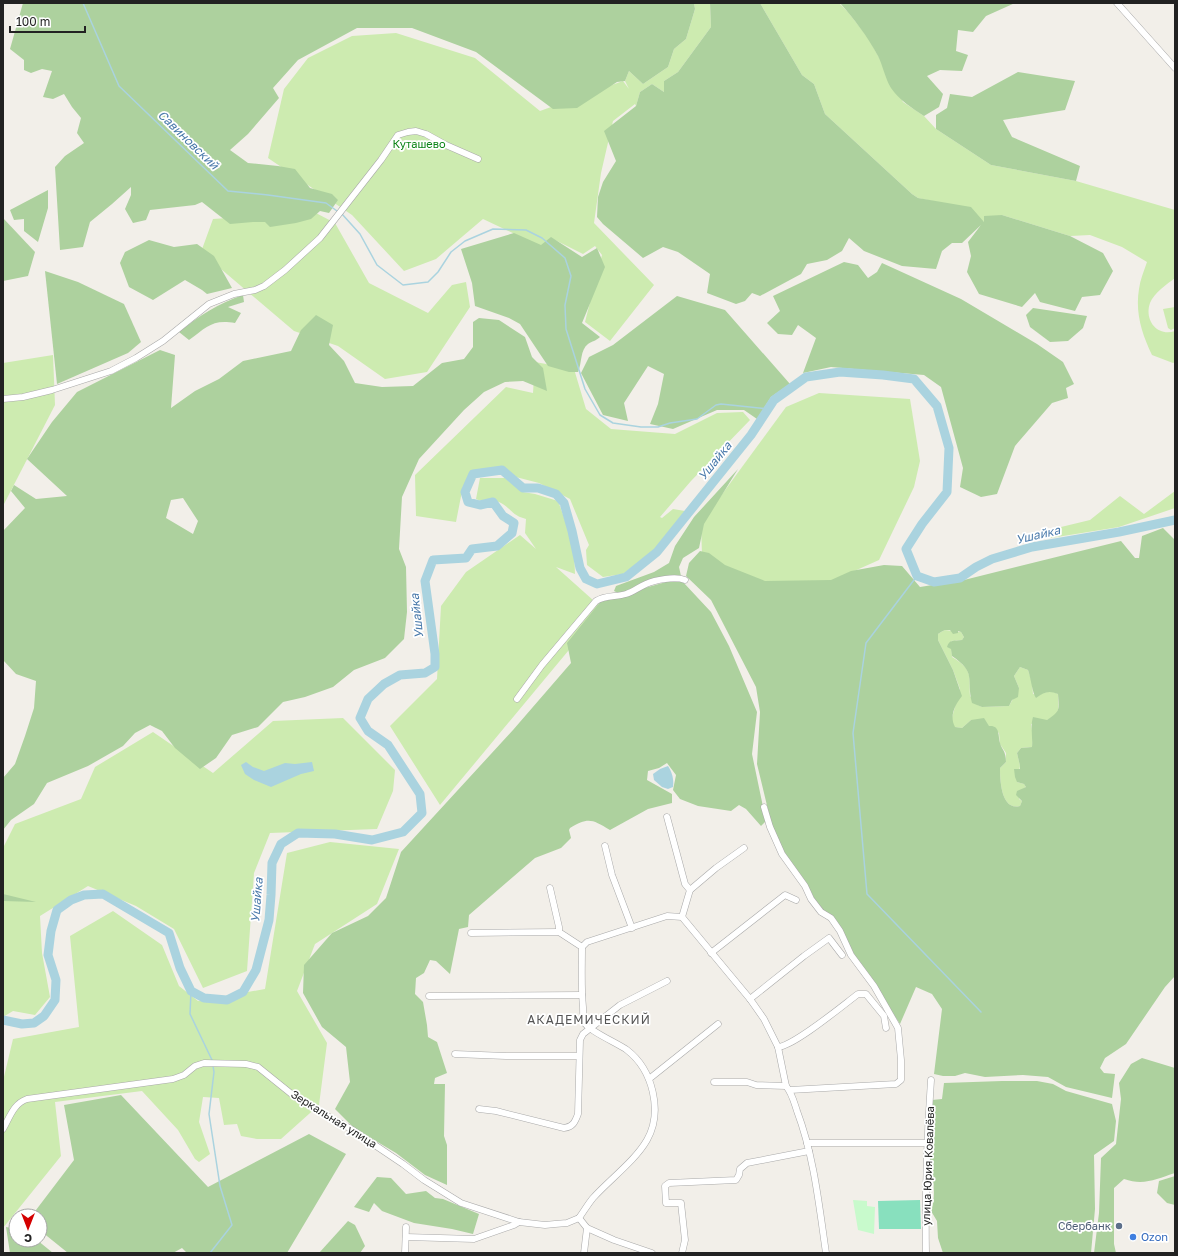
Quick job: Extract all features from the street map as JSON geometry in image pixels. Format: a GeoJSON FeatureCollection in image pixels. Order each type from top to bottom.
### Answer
{"type":"FeatureCollection","features":[{"type":"Feature","properties":{"kind":"street"},"geometry":{"type":"LineString","coordinates":[[1116,3],[1175,68]]}},
{"type":"Feature","properties":{"kind":"street"},"geometry":{"type":"LineString","coordinates":[[3,399],[23,397],[52,390],[110,371],[136,358],[163,341],[209,304],[234,294],[255,290],[264,286],[285,270],[320,238],[381,160],[398,135],[408,132],[426,134],[478,159]]}},
{"type":"Feature","properties":{"kind":"street"},"geometry":{"type":"LineString","coordinates":[[517,699],[542,665],[600,598],[626,594],[647,584],[678,577],[685,580]]}},
{"type":"Feature","properties":{"kind":"street"},"geometry":{"type":"LineString","coordinates":[[714,1082],[747,1082],[756,1085],[788,1088],[896,1084],[901,1080],[898,1028],[874,986],[851,955],[840,931],[831,918],[821,912],[811,899],[805,886],[782,854],[770,827],[764,807]]}},
{"type":"Feature","properties":{"kind":"street"},"geometry":{"type":"LineString","coordinates":[[667,817],[685,884],[690,890]]}},
{"type":"Feature","properties":{"kind":"street"},"geometry":{"type":"LineString","coordinates":[[605,846],[612,875],[632,928]]}},
{"type":"Feature","properties":{"kind":"street"},"geometry":{"type":"LineString","coordinates":[[682,917],[690,890],[716,868],[744,848]]}},
{"type":"Feature","properties":{"kind":"street"},"geometry":{"type":"LineString","coordinates":[[550,888],[559,926],[559,932]]}},
{"type":"Feature","properties":{"kind":"street"},"geometry":{"type":"LineString","coordinates":[[711,953],[785,894],[796,900]]}},
{"type":"Feature","properties":{"kind":"street"},"geometry":{"type":"LineString","coordinates":[[652,1253],[614,1240],[587,1228],[579,1218],[593,1198],[618,1173],[647,1140],[654,1118],[654,1094],[643,1067],[631,1054],[589,1028],[584,1023],[582,995],[582,947],[587,942],[667,916],[682,917],[750,999],[764,1018],[778,1047],[788,1088],[810,1151],[826,1253]]}},
{"type":"Feature","properties":{"kind":"street"},"geometry":{"type":"LineString","coordinates":[[471,932],[559,932],[582,947]]}},
{"type":"Feature","properties":{"kind":"street"},"geometry":{"type":"LineString","coordinates":[[750,999],[829,938],[842,954]]}},
{"type":"Feature","properties":{"kind":"street"},"geometry":{"type":"LineString","coordinates":[[479,1109],[564,1128],[570,1127],[575,1122],[578,1114],[580,1040],[583,1034],[620,1005],[667,981]]}},
{"type":"Feature","properties":{"kind":"street"},"geometry":{"type":"LineString","coordinates":[[778,1047],[787,1045],[827,1018],[858,994],[862,993],[866,994],[884,1016],[886,1028]]}},
{"type":"Feature","properties":{"kind":"street"},"geometry":{"type":"LineString","coordinates":[[429,996],[582,995]]}},
{"type":"Feature","properties":{"kind":"street"},"geometry":{"type":"LineString","coordinates":[[649,1079],[718,1024]]}},
{"type":"Feature","properties":{"kind":"street"},"geometry":{"type":"LineString","coordinates":[[455,1054],[579,1056]]}},
{"type":"Feature","properties":{"kind":"street","name":"Зеркальная улица"},"geometry":{"type":"LineString","coordinates":[[3,1129],[15,1107],[27,1099],[173,1079],[184,1075],[195,1066],[204,1063],[246,1064],[258,1067],[294,1096],[351,1129],[424,1180],[461,1203],[518,1222],[545,1225],[567,1222],[579,1218]]}},
{"type":"Feature","properties":{"kind":"street","name":"улица Юрия Ковалёва"},"geometry":{"type":"LineString","coordinates":[[926,1253],[927,1143],[931,1080]]}},
{"type":"Feature","properties":{"kind":"street"},"geometry":{"type":"LineString","coordinates":[[808,1143],[927,1143]]}},
{"type":"Feature","properties":{"kind":"street"},"geometry":{"type":"LineString","coordinates":[[682,1253],[685,1240],[681,1203],[666,1203],[665,1186],[669,1183],[736,1180],[739,1175],[740,1168],[747,1163],[810,1151]]}},
{"type":"Feature","properties":{"kind":"street"},"geometry":{"type":"LineString","coordinates":[[406,1237],[474,1239],[514,1225],[518,1222]]}},
{"type":"Feature","properties":{"kind":"street"},"geometry":{"type":"LineString","coordinates":[[405,1253],[406,1227]]}},
{"type":"Feature","properties":{"kind":"street"},"geometry":{"type":"LineString","coordinates":[[584,1253],[587,1228]]}},
{"type":"Feature","properties":{"kind":"green space"},"geometry":{"type":"Polygon","coordinates":[[[23,3],[694,3],[695,9],[686,39],[674,49],[668,67],[643,84],[629,71],[625,81],[617,82],[577,108],[553,109],[476,52],[412,28],[357,28],[298,60],[273,88],[279,98],[248,134],[230,150],[248,163],[295,169],[310,188],[332,194],[338,200],[329,213],[320,211],[311,219],[270,227],[265,222],[230,224],[202,202],[195,205],[150,210],[146,220],[133,223],[125,209],[131,195],[131,187],[90,222],[83,247],[60,250],[55,167],[65,156],[84,143],[77,133],[81,118],[64,94],[53,99],[43,97],[52,71],[42,69],[31,73],[24,70],[24,60],[10,49],[23,3]]]}},
{"type":"Feature","properties":{"kind":"green space","name":"Куташево"},"geometry":{"type":"Polygon","coordinates":[[[694,3],[710,3],[711,27],[678,72],[664,81],[664,92],[652,84],[640,92],[636,106],[635,104],[613,121],[601,173],[594,223],[654,285],[610,341],[585,322],[602,255],[595,246],[583,254],[553,239],[542,247],[483,219],[436,259],[404,271],[352,215],[268,158],[284,89],[308,58],[352,36],[396,33],[475,58],[540,111],[623,81],[629,89],[625,81],[629,71],[643,84],[668,67],[674,49],[686,39],[695,9],[694,3]]]}},
{"type":"Feature","properties":{"kind":"green space"},"geometry":{"type":"Polygon","coordinates":[[[710,3],[760,3],[802,75],[814,84],[825,114],[918,198],[971,207],[984,222],[984,216],[1002,215],[1070,236],[1103,253],[1113,271],[1100,295],[1082,297],[1075,311],[1040,302],[1035,293],[1022,307],[979,294],[967,272],[971,256],[968,242],[981,225],[962,243],[952,243],[942,251],[936,269],[902,266],[864,251],[849,238],[842,251],[827,260],[807,264],[801,274],[760,296],[752,293],[745,301],[736,304],[707,293],[710,274],[678,252],[663,247],[643,258],[603,224],[597,217],[598,197],[603,182],[616,161],[604,131],[636,106],[640,92],[652,84],[664,92],[664,81],[678,72],[711,27],[710,3]]]}},
{"type":"Feature","properties":{"kind":"green space"},"geometry":{"type":"Polygon","coordinates":[[[760,3],[839,3],[869,39],[903,102],[924,116],[936,129],[991,165],[1076,181],[1175,210],[1175,278],[1154,296],[1150,303],[1149,315],[1154,326],[1158,329],[1163,332],[1175,331],[1175,362],[1173,363],[1152,355],[1142,331],[1138,298],[1140,282],[1147,262],[1122,247],[1090,235],[1070,236],[1002,215],[984,222],[937,202],[918,198],[912,194],[825,114],[814,84],[802,75],[760,3]]]}},
{"type":"Feature","properties":{"kind":"green space"},"geometry":{"type":"Polygon","coordinates":[[[840,3],[1015,3],[986,16],[973,32],[958,30],[956,51],[968,55],[962,71],[940,70],[927,76],[943,94],[939,107],[924,116],[910,107],[891,88],[874,49],[860,28],[840,3]]]}},
{"type":"Feature","properties":{"kind":"green space"},"geometry":{"type":"Polygon","coordinates":[[[1018,72],[1075,81],[1065,110],[1003,120],[1012,137],[1080,166],[1076,181],[991,165],[936,129],[936,115],[947,108],[950,94],[972,97],[1018,72]]]}},
{"type":"Feature","properties":{"kind":"green space"},"geometry":{"type":"Polygon","coordinates":[[[48,190],[48,208],[38,242],[24,231],[24,219],[14,220],[10,210],[48,190]]]}},
{"type":"Feature","properties":{"kind":"green space"},"geometry":{"type":"Polygon","coordinates":[[[314,212],[335,223],[369,283],[428,313],[452,285],[466,282],[470,307],[427,372],[385,379],[338,346],[294,331],[201,252],[213,219],[314,212]]]}},
{"type":"Feature","properties":{"kind":"green space"},"geometry":{"type":"Polygon","coordinates":[[[3,218],[35,252],[28,276],[3,281],[3,218]]]}},
{"type":"Feature","properties":{"kind":"green space"},"geometry":{"type":"Polygon","coordinates":[[[514,233],[541,245],[551,237],[582,257],[597,248],[605,267],[582,323],[600,337],[585,347],[582,353],[578,372],[569,372],[548,366],[520,324],[509,318],[475,306],[472,283],[461,249],[514,233]]]}},
{"type":"Feature","properties":{"kind":"green space"},"geometry":{"type":"Polygon","coordinates":[[[149,240],[174,247],[197,244],[214,256],[232,288],[207,294],[185,280],[153,300],[129,287],[120,263],[125,252],[149,240]]]}},
{"type":"Feature","properties":{"kind":"green space"},"geometry":{"type":"Polygon","coordinates":[[[844,262],[858,265],[868,278],[877,272],[882,263],[961,299],[1037,344],[1063,362],[1074,384],[1066,388],[1068,398],[1052,403],[1015,446],[997,494],[981,497],[960,487],[963,468],[941,387],[924,375],[831,367],[803,373],[816,338],[798,325],[792,335],[778,334],[767,323],[780,311],[773,296],[844,262]]]}},
{"type":"Feature","properties":{"kind":"green space"},"geometry":{"type":"Polygon","coordinates":[[[45,271],[78,282],[124,304],[141,342],[128,353],[57,384],[45,271]]]}},
{"type":"Feature","properties":{"kind":"green space"},"geometry":{"type":"Polygon","coordinates":[[[243,295],[244,302],[228,307],[241,313],[235,323],[215,323],[205,328],[189,340],[179,332],[210,310],[243,295]]]}},
{"type":"Feature","properties":{"kind":"green space"},"geometry":{"type":"Polygon","coordinates":[[[677,296],[725,310],[790,384],[771,397],[757,419],[744,410],[717,410],[673,429],[650,424],[658,404],[664,374],[648,366],[624,403],[628,421],[603,415],[581,373],[589,357],[613,345],[677,296]]]}},
{"type":"Feature","properties":{"kind":"green space"},"geometry":{"type":"Polygon","coordinates":[[[1175,307],[1175,328],[1171,330],[1168,328],[1163,309],[1175,307]]]}},
{"type":"Feature","properties":{"kind":"green space"},"geometry":{"type":"Polygon","coordinates":[[[1033,308],[1087,316],[1083,328],[1068,341],[1050,342],[1030,327],[1026,315],[1033,308]]]}},
{"type":"Feature","properties":{"kind":"green space"},"geometry":{"type":"Polygon","coordinates":[[[316,315],[333,325],[329,345],[344,361],[355,383],[382,387],[413,386],[442,363],[464,359],[473,347],[473,322],[479,318],[499,320],[525,337],[532,357],[543,368],[547,391],[523,381],[505,382],[484,392],[464,410],[419,459],[402,497],[399,549],[406,567],[407,612],[404,639],[385,658],[354,670],[333,687],[305,697],[283,702],[258,727],[232,735],[216,758],[200,769],[175,748],[162,731],[150,725],[135,733],[123,746],[88,766],[47,783],[34,804],[11,820],[3,830],[3,778],[15,764],[25,736],[34,708],[36,681],[16,674],[3,660],[3,531],[25,508],[11,491],[14,485],[36,499],[67,496],[27,459],[52,422],[77,392],[160,350],[175,355],[171,408],[195,391],[219,379],[243,361],[291,351],[301,330],[316,315]],[[183,498],[171,500],[166,518],[193,534],[198,521],[183,498]]]}},
{"type":"Feature","properties":{"kind":"green space"},"geometry":{"type":"Polygon","coordinates":[[[53,355],[55,405],[3,506],[3,363],[53,355]]]}},
{"type":"Feature","properties":{"kind":"green space"},"geometry":{"type":"Polygon","coordinates":[[[535,362],[574,369],[586,409],[611,429],[675,434],[717,413],[743,412],[750,420],[691,481],[660,517],[662,518],[673,509],[685,511],[657,547],[623,574],[603,577],[587,565],[586,550],[589,545],[570,499],[539,483],[489,470],[463,486],[456,522],[416,516],[415,475],[506,387],[533,393],[535,362]]]}},
{"type":"Feature","properties":{"kind":"green space"},"geometry":{"type":"Polygon","coordinates":[[[819,393],[910,399],[920,461],[914,487],[879,560],[832,581],[764,583],[702,556],[701,523],[786,407],[819,393]]]}},
{"type":"Feature","properties":{"kind":"green space"},"geometry":{"type":"Polygon","coordinates":[[[738,469],[704,524],[699,548],[683,558],[679,567],[681,576],[673,576],[657,580],[634,589],[618,593],[614,591],[616,586],[654,572],[669,563],[675,546],[694,517],[738,469]]]}},
{"type":"Feature","properties":{"kind":"green space"},"geometry":{"type":"Polygon","coordinates":[[[480,478],[505,478],[523,492],[558,501],[572,546],[575,574],[556,567],[603,609],[440,805],[390,726],[437,679],[441,606],[466,572],[520,535],[536,549],[525,533],[526,519],[517,516],[505,505],[498,502],[476,499],[480,478]]]}},
{"type":"Feature","properties":{"kind":"green space"},"geometry":{"type":"Polygon","coordinates":[[[1175,491],[1175,508],[1119,527],[1051,538],[1032,534],[1090,520],[1120,496],[1144,514],[1175,491]]]}},
{"type":"Feature","properties":{"kind":"green space"},"geometry":{"type":"Polygon","coordinates":[[[1163,528],[1175,540],[1175,976],[1165,987],[1126,1044],[1105,1058],[1100,1068],[1104,1073],[1115,1074],[1112,1098],[1066,1087],[1048,1077],[1023,1075],[985,1077],[965,1073],[955,1076],[934,1074],[942,1009],[932,994],[916,987],[900,1024],[853,953],[820,908],[776,840],[757,764],[760,712],[756,687],[711,600],[686,576],[689,563],[700,551],[709,553],[725,565],[765,581],[831,580],[851,571],[884,565],[902,566],[920,587],[964,580],[1121,541],[1135,558],[1139,558],[1142,536],[1163,528]],[[945,630],[938,634],[938,640],[953,670],[962,696],[954,711],[953,723],[955,727],[962,728],[971,720],[984,718],[989,726],[993,726],[997,729],[1000,743],[1006,758],[1006,762],[1000,768],[1001,787],[1005,799],[1009,804],[1020,806],[1022,801],[1016,795],[1017,791],[1026,787],[1024,784],[1017,782],[1015,777],[1014,769],[1020,769],[1017,753],[1021,748],[1032,747],[1033,717],[1047,720],[1057,712],[1059,706],[1058,694],[1047,692],[1036,698],[1033,692],[1028,670],[1020,667],[1014,676],[1019,688],[1018,697],[1012,700],[1009,706],[982,707],[972,703],[968,672],[960,662],[952,656],[951,649],[947,647],[949,643],[962,640],[964,637],[961,632],[958,631],[958,633],[953,634],[950,630],[945,630]]]}},
{"type":"Feature","properties":{"kind":"green space"},"geometry":{"type":"Polygon","coordinates":[[[666,582],[683,582],[711,612],[729,646],[757,712],[752,754],[766,821],[761,826],[746,809],[739,805],[731,811],[698,806],[680,799],[673,790],[676,775],[667,763],[659,768],[648,771],[647,780],[672,794],[672,803],[648,809],[610,830],[590,821],[576,824],[569,830],[571,838],[561,848],[535,858],[469,915],[468,927],[459,929],[450,974],[436,961],[430,960],[424,973],[416,978],[415,994],[423,1002],[428,1037],[437,1042],[447,1073],[435,1078],[434,1084],[445,1084],[444,1136],[447,1145],[447,1185],[425,1175],[396,1153],[354,1128],[335,1109],[350,1082],[346,1047],[322,1027],[303,993],[304,965],[332,933],[368,916],[386,898],[401,852],[513,730],[571,663],[567,643],[601,601],[619,598],[634,591],[666,582]]]}},
{"type":"Feature","properties":{"kind":"green space"},"geometry":{"type":"Polygon","coordinates":[[[945,630],[961,632],[964,637],[962,640],[951,641],[952,657],[964,665],[967,669],[970,696],[978,705],[982,707],[1009,706],[1019,688],[1014,676],[1020,667],[1028,670],[1032,682],[1033,694],[1040,695],[1042,693],[1052,691],[1058,694],[1057,713],[1047,720],[1031,724],[1033,737],[1032,747],[1021,748],[1017,753],[1020,766],[1017,782],[1024,784],[1026,787],[1021,790],[1019,799],[1022,801],[1020,806],[1009,804],[1005,799],[1001,787],[1000,768],[1006,762],[1006,753],[1000,744],[999,733],[989,726],[971,720],[962,728],[954,727],[951,721],[960,689],[953,670],[938,640],[938,634],[945,630]]]}},
{"type":"Feature","properties":{"kind":"green space"},"geometry":{"type":"Polygon","coordinates":[[[343,718],[395,770],[393,791],[377,829],[270,833],[254,873],[247,971],[203,988],[174,929],[136,906],[88,886],[40,916],[42,953],[50,997],[35,1015],[13,1011],[3,1017],[3,848],[15,824],[81,799],[95,767],[153,732],[213,773],[273,721],[343,718]]]}},
{"type":"Feature","properties":{"kind":"green space"},"geometry":{"type":"Polygon","coordinates":[[[330,842],[399,849],[377,904],[315,944],[297,991],[327,1043],[319,1105],[281,1139],[257,1139],[241,1136],[237,1124],[224,1125],[219,1098],[203,1097],[199,1122],[210,1154],[199,1162],[195,1159],[178,1130],[142,1091],[55,1102],[61,1156],[19,1208],[8,1208],[8,1222],[3,1228],[3,1081],[13,1039],[79,1027],[70,936],[113,911],[162,945],[179,986],[198,1001],[265,989],[287,853],[330,842]]]}},
{"type":"Feature","properties":{"kind":"green space"},"geometry":{"type":"Polygon","coordinates":[[[3,894],[36,902],[3,901],[3,894]]]}},
{"type":"Feature","properties":{"kind":"green space"},"geometry":{"type":"Polygon","coordinates":[[[1142,1058],[1175,1068],[1175,1173],[1144,1182],[1124,1179],[1114,1188],[1114,1244],[1116,1253],[1094,1253],[1099,1213],[1101,1158],[1116,1144],[1121,1099],[1119,1083],[1131,1064],[1142,1058]]]}},
{"type":"Feature","properties":{"kind":"green space"},"geometry":{"type":"Polygon","coordinates":[[[1037,1081],[1053,1084],[1066,1091],[1112,1104],[1116,1121],[1114,1141],[1094,1155],[1095,1209],[1091,1253],[943,1253],[938,1238],[937,1221],[931,1211],[934,1194],[929,1149],[932,1100],[942,1099],[944,1083],[1037,1081]]]}},
{"type":"Feature","properties":{"kind":"green space"},"geometry":{"type":"Polygon","coordinates":[[[121,1095],[208,1187],[309,1134],[346,1154],[287,1253],[187,1253],[182,1248],[173,1253],[68,1253],[48,1237],[48,1208],[38,1208],[74,1160],[64,1105],[121,1095]]]}},
{"type":"Feature","properties":{"kind":"green space"},"geometry":{"type":"Polygon","coordinates":[[[1175,1176],[1175,1205],[1167,1203],[1157,1193],[1159,1181],[1175,1176]]]}},
{"type":"Feature","properties":{"kind":"green space"},"geometry":{"type":"Polygon","coordinates":[[[377,1177],[391,1178],[406,1194],[426,1191],[435,1198],[443,1199],[479,1214],[473,1234],[414,1223],[382,1211],[374,1203],[369,1212],[354,1207],[377,1177]]]}},
{"type":"Feature","properties":{"kind":"green space"},"geometry":{"type":"Polygon","coordinates":[[[853,1200],[867,1201],[867,1206],[875,1207],[874,1234],[858,1230],[853,1200]]]}},
{"type":"Feature","properties":{"kind":"green space"},"geometry":{"type":"Polygon","coordinates":[[[920,1200],[921,1229],[879,1229],[878,1201],[920,1200]]]}},
{"type":"Feature","properties":{"kind":"green space"},"geometry":{"type":"Polygon","coordinates":[[[348,1221],[355,1225],[365,1246],[360,1253],[319,1253],[348,1221]]]}},
{"type":"Feature","properties":{"kind":"green space"},"geometry":{"type":"Polygon","coordinates":[[[6,1227],[8,1227],[8,1240],[6,1227]]]}},
{"type":"Feature","properties":{"kind":"green space"},"geometry":{"type":"Polygon","coordinates":[[[9,1248],[47,1248],[53,1253],[10,1253],[9,1248]]]}},
{"type":"Feature","properties":{"kind":"water"},"geometry":{"type":"Polygon","coordinates":[[[246,762],[253,767],[264,771],[285,763],[295,764],[312,762],[314,771],[301,774],[271,787],[254,780],[245,774],[241,765],[246,762]]]}},
{"type":"Feature","properties":{"kind":"water"},"geometry":{"type":"Polygon","coordinates":[[[668,766],[671,771],[673,787],[668,789],[662,787],[654,780],[653,774],[668,766]]]}},
{"type":"Feature","properties":{"kind":"waterway","name":"Савиновский"},"geometry":{"type":"LineString","coordinates":[[83,3],[119,86],[228,191],[326,203],[337,211]]}},
{"type":"Feature","properties":{"kind":"waterway","name":"Савиновский"},"geometry":{"type":"LineString","coordinates":[[342,214],[360,234],[377,265],[403,285],[428,282],[438,272],[451,252],[465,241],[493,229],[526,230],[542,238],[565,258],[571,276],[565,305],[566,329],[585,389],[600,415],[613,423],[641,427],[658,427],[670,423],[697,419],[716,405],[721,404],[768,409]]}},
{"type":"Feature","properties":{"kind":"waterway","name":"Ушайка"},"geometry":{"type":"LineString","coordinates":[[3,1020],[22,1024],[34,1023],[44,1016],[55,1000],[56,980],[48,955],[51,931],[57,910],[71,900],[84,895],[103,894],[169,933],[180,968],[191,991],[204,998],[227,1000],[243,992],[256,970],[269,920],[272,863],[281,844],[298,833],[335,834],[372,840],[403,832],[422,813],[420,794],[388,745],[368,731],[360,718],[368,699],[384,684],[400,675],[425,673],[435,667],[435,654],[425,581],[433,560],[466,558],[472,549],[497,546],[512,533],[514,523],[503,516],[493,502],[480,505],[468,502],[465,492],[473,474],[502,470],[523,488],[538,488],[556,494],[564,503],[580,568],[586,579],[597,584],[626,577],[657,552],[751,435],[774,400],[806,377],[840,372],[914,379],[937,406],[949,448],[947,492],[922,524],[906,549],[917,576],[934,582],[960,578],[976,567],[992,559],[1032,547],[1119,532],[1175,520]]}},
{"type":"Feature","properties":{"kind":"waterway"},"geometry":{"type":"LineString","coordinates":[[917,576],[866,643],[853,733],[867,894],[981,1012]]}},
{"type":"Feature","properties":{"kind":"waterway","name":"АКАДЕМИЧЕСКИЙ"},"geometry":{"type":"LineString","coordinates":[[191,991],[190,1014],[212,1060]]}},
{"type":"Feature","properties":{"kind":"waterway","name":"АКАДЕМИЧЕСКИЙ"},"geometry":{"type":"LineString","coordinates":[[210,1253],[232,1225],[220,1186],[209,1114],[214,1072],[213,1066]]}},
{"type":"Feature","properties":{"kind":"place","name":"Сбербанк"},"geometry":{"type":"Point","coordinates":[1119,1226]}},
{"type":"Feature","properties":{"kind":"place","name":"Ozon"},"geometry":{"type":"Point","coordinates":[1133,1237]}},
{"type":"Feature","properties":{"kind":"district","name":"АКАДЕМИЧЕСКИЙ"},"geometry":{"type":"Point","coordinates":[589,1020]}}]}
